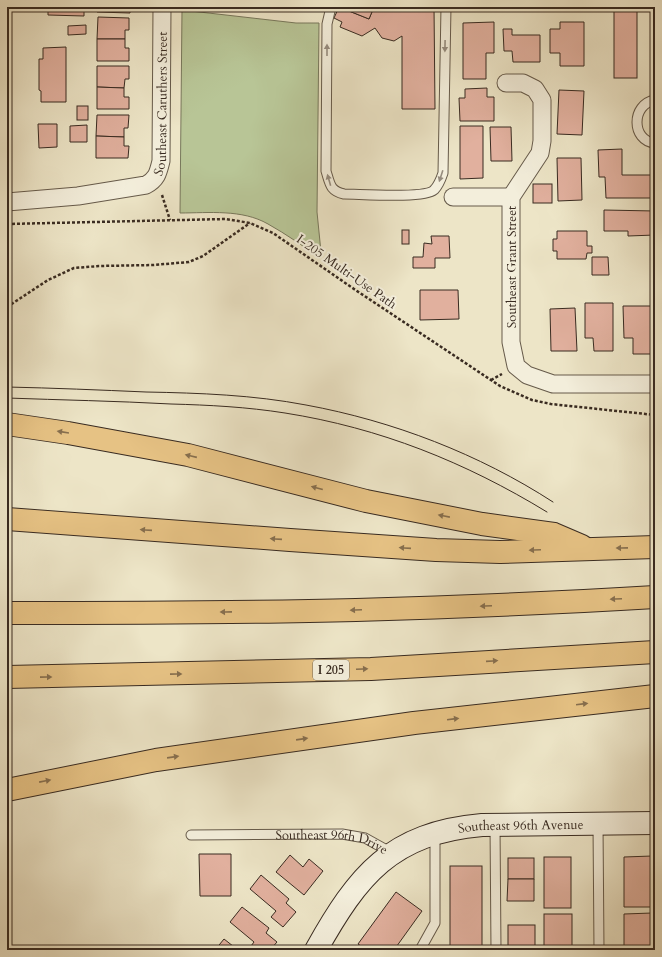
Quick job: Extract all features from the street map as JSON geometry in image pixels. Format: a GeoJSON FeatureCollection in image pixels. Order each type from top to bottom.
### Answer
{"type":"FeatureCollection","features":[{"type":"Feature","properties":{"kind":"highway"},"geometry":{"type":"LineString","coordinates":[[7,424],[68,433],[188,455],[366,501],[482,524],[554,534],[588,548]]}},
{"type":"Feature","properties":{"kind":"highway"},"geometry":{"type":"LineString","coordinates":[[7,519],[436,550],[500,552],[655,547]]}},
{"type":"Feature","properties":{"kind":"highway"},"geometry":{"type":"LineString","coordinates":[[7,613],[193,613],[354,610],[486,606],[655,597]]}},
{"type":"Feature","properties":{"kind":"highway","name":"I 205"},"geometry":{"type":"LineString","coordinates":[[7,677],[371,669],[655,652]]}},
{"type":"Feature","properties":{"kind":"highway"},"geometry":{"type":"LineString","coordinates":[[7,790],[156,760],[414,723],[655,696]]}},
{"type":"Feature","properties":{"kind":"street","name":"Southeast Caruthers Street"},"geometry":{"type":"LineString","coordinates":[[154,181],[161,161],[162,7]]}},
{"type":"Feature","properties":{"kind":"street","name":"Southeast Grant Street"},"geometry":{"type":"LineString","coordinates":[[506,83],[523,83],[535,89],[542,100],[542,141],[540,153],[511,197],[511,342],[516,366],[527,375],[553,384],[655,384]]}},
{"type":"Feature","properties":{"kind":"street"},"geometry":{"type":"LineString","coordinates":[[7,202],[78,196],[146,186],[154,181]]}},
{"type":"Feature","properties":{"kind":"street"},"geometry":{"type":"LineString","coordinates":[[453,197],[511,197]]}},
{"type":"Feature","properties":{"kind":"street","name":"Southeast 96th Avenue"},"geometry":{"type":"LineString","coordinates":[[392,853],[410,843],[435,833],[459,827],[495,825],[655,823]]}},
{"type":"Feature","properties":{"kind":"street","name":"Southeast 96th Drive"},"geometry":{"type":"LineString","coordinates":[[316,950],[342,905],[356,886],[372,869],[392,853]]}},
{"type":"Feature","properties":{"kind":"lane"},"geometry":{"type":"LineString","coordinates":[[331,7],[327,24],[326,156],[326,171],[330,186],[337,192],[344,194],[412,195],[427,194],[434,190],[443,173],[446,7]]}},
{"type":"Feature","properties":{"kind":"lane"},"geometry":{"type":"LineString","coordinates":[[655,100],[650,101],[640,108],[636,120],[640,135],[650,142],[655,143]]}},
{"type":"Feature","properties":{"kind":"lane"},"geometry":{"type":"LineString","coordinates":[[598,824],[599,950]]}},
{"type":"Feature","properties":{"kind":"lane"},"geometry":{"type":"LineString","coordinates":[[495,825],[496,950]]}},
{"type":"Feature","properties":{"kind":"lane"},"geometry":{"type":"LineString","coordinates":[[420,950],[434,923],[435,833]]}},
{"type":"Feature","properties":{"kind":"lane","name":"Southeast 96th Drive"},"geometry":{"type":"LineString","coordinates":[[191,835],[342,834],[365,838],[392,853]]}},
{"type":"Feature","properties":{"kind":"path","name":"Southeast Caruthers Street"},"geometry":{"type":"LineString","coordinates":[[154,181],[160,192],[170,220]]}},
{"type":"Feature","properties":{"kind":"path","name":"I-205 Multi-Use Path"},"geometry":{"type":"LineString","coordinates":[[7,224],[226,219],[250,223],[273,233],[354,289],[500,386],[510,391],[532,400],[551,404],[655,415]]}},
{"type":"Feature","properties":{"kind":"path"},"geometry":{"type":"LineString","coordinates":[[7,307],[48,280],[74,268],[189,262],[203,256],[250,223]]}},
{"type":"Feature","properties":{"kind":"green space"},"geometry":{"type":"Polygon","coordinates":[[[182,10],[296,23],[319,23],[317,212],[321,252],[320,258],[281,232],[258,219],[225,213],[180,213],[182,10]]]}},
{"type":"Feature","properties":{"kind":"building"},"geometry":{"type":"Polygon","coordinates":[[[48,7],[84,7],[84,16],[48,15],[48,7]]]}},
{"type":"Feature","properties":{"kind":"building"},"geometry":{"type":"Polygon","coordinates":[[[97,7],[130,7],[130,13],[97,12],[97,7]]]}},
{"type":"Feature","properties":{"kind":"building"},"geometry":{"type":"Polygon","coordinates":[[[339,7],[369,19],[374,7],[434,7],[435,109],[402,109],[402,36],[394,41],[382,38],[375,28],[362,36],[340,27],[342,22],[334,18],[339,7]]]}},
{"type":"Feature","properties":{"kind":"building"},"geometry":{"type":"Polygon","coordinates":[[[339,7],[374,7],[369,19],[339,7]]]}},
{"type":"Feature","properties":{"kind":"building"},"geometry":{"type":"Polygon","coordinates":[[[614,7],[637,7],[637,78],[614,78],[614,7]]]}},
{"type":"Feature","properties":{"kind":"building"},"geometry":{"type":"Polygon","coordinates":[[[98,17],[129,18],[129,30],[125,30],[125,39],[97,39],[98,17]]]}},
{"type":"Feature","properties":{"kind":"building"},"geometry":{"type":"Polygon","coordinates":[[[494,22],[494,53],[486,53],[486,79],[463,79],[463,23],[494,22]]]}},
{"type":"Feature","properties":{"kind":"building"},"geometry":{"type":"Polygon","coordinates":[[[560,22],[584,22],[584,66],[560,66],[560,53],[550,53],[550,29],[560,29],[560,22]]]}},
{"type":"Feature","properties":{"kind":"building"},"geometry":{"type":"Polygon","coordinates":[[[86,25],[86,34],[68,35],[68,26],[86,25]]]}},
{"type":"Feature","properties":{"kind":"building"},"geometry":{"type":"Polygon","coordinates":[[[503,29],[512,29],[512,35],[540,35],[540,62],[513,62],[512,51],[504,51],[503,29]]]}},
{"type":"Feature","properties":{"kind":"building"},"geometry":{"type":"Polygon","coordinates":[[[97,39],[125,39],[125,48],[129,48],[129,61],[97,61],[97,39]]]}},
{"type":"Feature","properties":{"kind":"building"},"geometry":{"type":"Polygon","coordinates":[[[66,47],[66,102],[41,102],[41,91],[39,90],[39,59],[43,59],[43,48],[66,47]]]}},
{"type":"Feature","properties":{"kind":"building"},"geometry":{"type":"Polygon","coordinates":[[[97,66],[129,66],[129,79],[125,79],[124,88],[97,87],[97,66]]]}},
{"type":"Feature","properties":{"kind":"building"},"geometry":{"type":"Polygon","coordinates":[[[97,87],[124,88],[124,97],[129,97],[129,109],[97,109],[97,87]]]}},
{"type":"Feature","properties":{"kind":"building"},"geometry":{"type":"Polygon","coordinates":[[[487,88],[487,97],[494,97],[494,121],[460,121],[459,98],[465,98],[465,89],[487,88]]]}},
{"type":"Feature","properties":{"kind":"building"},"geometry":{"type":"Polygon","coordinates":[[[559,90],[584,91],[582,135],[557,134],[559,90]]]}},
{"type":"Feature","properties":{"kind":"building"},"geometry":{"type":"Polygon","coordinates":[[[77,106],[88,106],[88,120],[77,120],[77,106]]]}},
{"type":"Feature","properties":{"kind":"building"},"geometry":{"type":"Polygon","coordinates":[[[97,115],[129,115],[128,128],[124,128],[124,137],[96,136],[97,115]]]}},
{"type":"Feature","properties":{"kind":"building"},"geometry":{"type":"Polygon","coordinates":[[[38,124],[57,124],[57,147],[39,148],[38,124]]]}},
{"type":"Feature","properties":{"kind":"building"},"geometry":{"type":"Polygon","coordinates":[[[87,125],[87,142],[70,142],[70,126],[87,125]]]}},
{"type":"Feature","properties":{"kind":"building"},"geometry":{"type":"Polygon","coordinates":[[[460,126],[483,126],[483,178],[460,179],[460,126]]]}},
{"type":"Feature","properties":{"kind":"building"},"geometry":{"type":"Polygon","coordinates":[[[490,127],[511,127],[512,161],[491,161],[490,127]]]}},
{"type":"Feature","properties":{"kind":"building"},"geometry":{"type":"Polygon","coordinates":[[[96,136],[124,137],[124,146],[129,146],[128,158],[96,158],[96,136]]]}},
{"type":"Feature","properties":{"kind":"building"},"geometry":{"type":"Polygon","coordinates":[[[622,149],[622,175],[655,175],[655,198],[606,198],[605,177],[599,177],[598,150],[622,149]]]}},
{"type":"Feature","properties":{"kind":"building"},"geometry":{"type":"Polygon","coordinates":[[[557,158],[581,158],[582,200],[558,201],[557,158]]]}},
{"type":"Feature","properties":{"kind":"building"},"geometry":{"type":"Polygon","coordinates":[[[533,184],[552,184],[552,203],[533,203],[533,184]]]}},
{"type":"Feature","properties":{"kind":"building"},"geometry":{"type":"Polygon","coordinates":[[[604,210],[655,211],[655,235],[628,236],[628,231],[604,231],[604,210]]]}},
{"type":"Feature","properties":{"kind":"building"},"geometry":{"type":"Polygon","coordinates":[[[402,230],[409,230],[409,244],[402,244],[402,230]]]}},
{"type":"Feature","properties":{"kind":"building"},"geometry":{"type":"Polygon","coordinates":[[[557,231],[587,231],[587,246],[592,246],[592,253],[587,253],[586,259],[557,259],[557,251],[553,251],[553,239],[557,239],[557,231]]]}},
{"type":"Feature","properties":{"kind":"building"},"geometry":{"type":"Polygon","coordinates":[[[431,236],[449,236],[450,258],[435,258],[435,268],[413,268],[413,257],[423,257],[424,243],[432,244],[431,236]]]}},
{"type":"Feature","properties":{"kind":"building"},"geometry":{"type":"Polygon","coordinates":[[[592,257],[608,257],[609,275],[592,275],[592,257]]]}},
{"type":"Feature","properties":{"kind":"building"},"geometry":{"type":"Polygon","coordinates":[[[420,290],[458,290],[459,319],[420,320],[420,290]]]}},
{"type":"Feature","properties":{"kind":"building"},"geometry":{"type":"Polygon","coordinates":[[[585,303],[613,303],[613,351],[594,351],[593,338],[585,338],[585,303]]]}},
{"type":"Feature","properties":{"kind":"building"},"geometry":{"type":"Polygon","coordinates":[[[623,306],[651,306],[651,354],[633,354],[633,338],[624,338],[623,306]]]}},
{"type":"Feature","properties":{"kind":"building"},"geometry":{"type":"Polygon","coordinates":[[[575,308],[577,351],[551,351],[550,309],[575,308]]]}},
{"type":"Feature","properties":{"kind":"building"},"geometry":{"type":"Polygon","coordinates":[[[199,854],[231,854],[231,896],[200,896],[199,854]]]}},
{"type":"Feature","properties":{"kind":"building"},"geometry":{"type":"Polygon","coordinates":[[[290,855],[303,867],[309,859],[323,871],[304,895],[276,872],[290,855]]]}},
{"type":"Feature","properties":{"kind":"building"},"geometry":{"type":"Polygon","coordinates":[[[652,856],[652,907],[624,907],[624,857],[652,856]]]}},
{"type":"Feature","properties":{"kind":"building"},"geometry":{"type":"Polygon","coordinates":[[[544,857],[571,857],[571,908],[544,908],[544,857]]]}},
{"type":"Feature","properties":{"kind":"building"},"geometry":{"type":"Polygon","coordinates":[[[508,858],[534,858],[534,879],[508,879],[508,858]]]}},
{"type":"Feature","properties":{"kind":"building"},"geometry":{"type":"Polygon","coordinates":[[[450,866],[482,866],[482,950],[450,950],[450,866]]]}},
{"type":"Feature","properties":{"kind":"building"},"geometry":{"type":"Polygon","coordinates":[[[261,875],[289,899],[286,903],[296,912],[283,927],[271,917],[276,911],[250,889],[261,875]]]}},
{"type":"Feature","properties":{"kind":"building"},"geometry":{"type":"Polygon","coordinates":[[[508,879],[534,879],[534,901],[507,901],[508,879]]]}},
{"type":"Feature","properties":{"kind":"building"},"geometry":{"type":"Polygon","coordinates":[[[396,892],[422,911],[394,950],[367,950],[358,944],[396,892]]]}},
{"type":"Feature","properties":{"kind":"building"},"geometry":{"type":"Polygon","coordinates":[[[242,907],[269,928],[266,933],[277,942],[270,950],[255,950],[251,946],[254,942],[230,922],[242,907]]]}},
{"type":"Feature","properties":{"kind":"building"},"geometry":{"type":"Polygon","coordinates":[[[652,913],[652,950],[624,950],[624,914],[652,913]]]}},
{"type":"Feature","properties":{"kind":"building"},"geometry":{"type":"Polygon","coordinates":[[[544,914],[572,914],[572,950],[544,950],[544,914]]]}},
{"type":"Feature","properties":{"kind":"building"},"geometry":{"type":"Polygon","coordinates":[[[508,925],[535,925],[535,946],[508,946],[508,925]]]}},
{"type":"Feature","properties":{"kind":"building"},"geometry":{"type":"Polygon","coordinates":[[[224,939],[238,950],[215,950],[224,939]]]}},
{"type":"Feature","properties":{"kind":"building"},"geometry":{"type":"Polygon","coordinates":[[[508,946],[535,946],[535,950],[508,950],[508,946]]]}},
{"type":"Feature","properties":{"kind":"tram line"},"geometry":{"type":"LineString","coordinates":[[7,387],[227,395],[306,405],[371,420],[403,430],[465,454],[525,485],[553,502]]}},
{"type":"Feature","properties":{"kind":"tram line"},"geometry":{"type":"LineString","coordinates":[[7,398],[200,405],[271,411],[320,420],[354,428],[421,449],[485,478],[547,512]]}}]}
